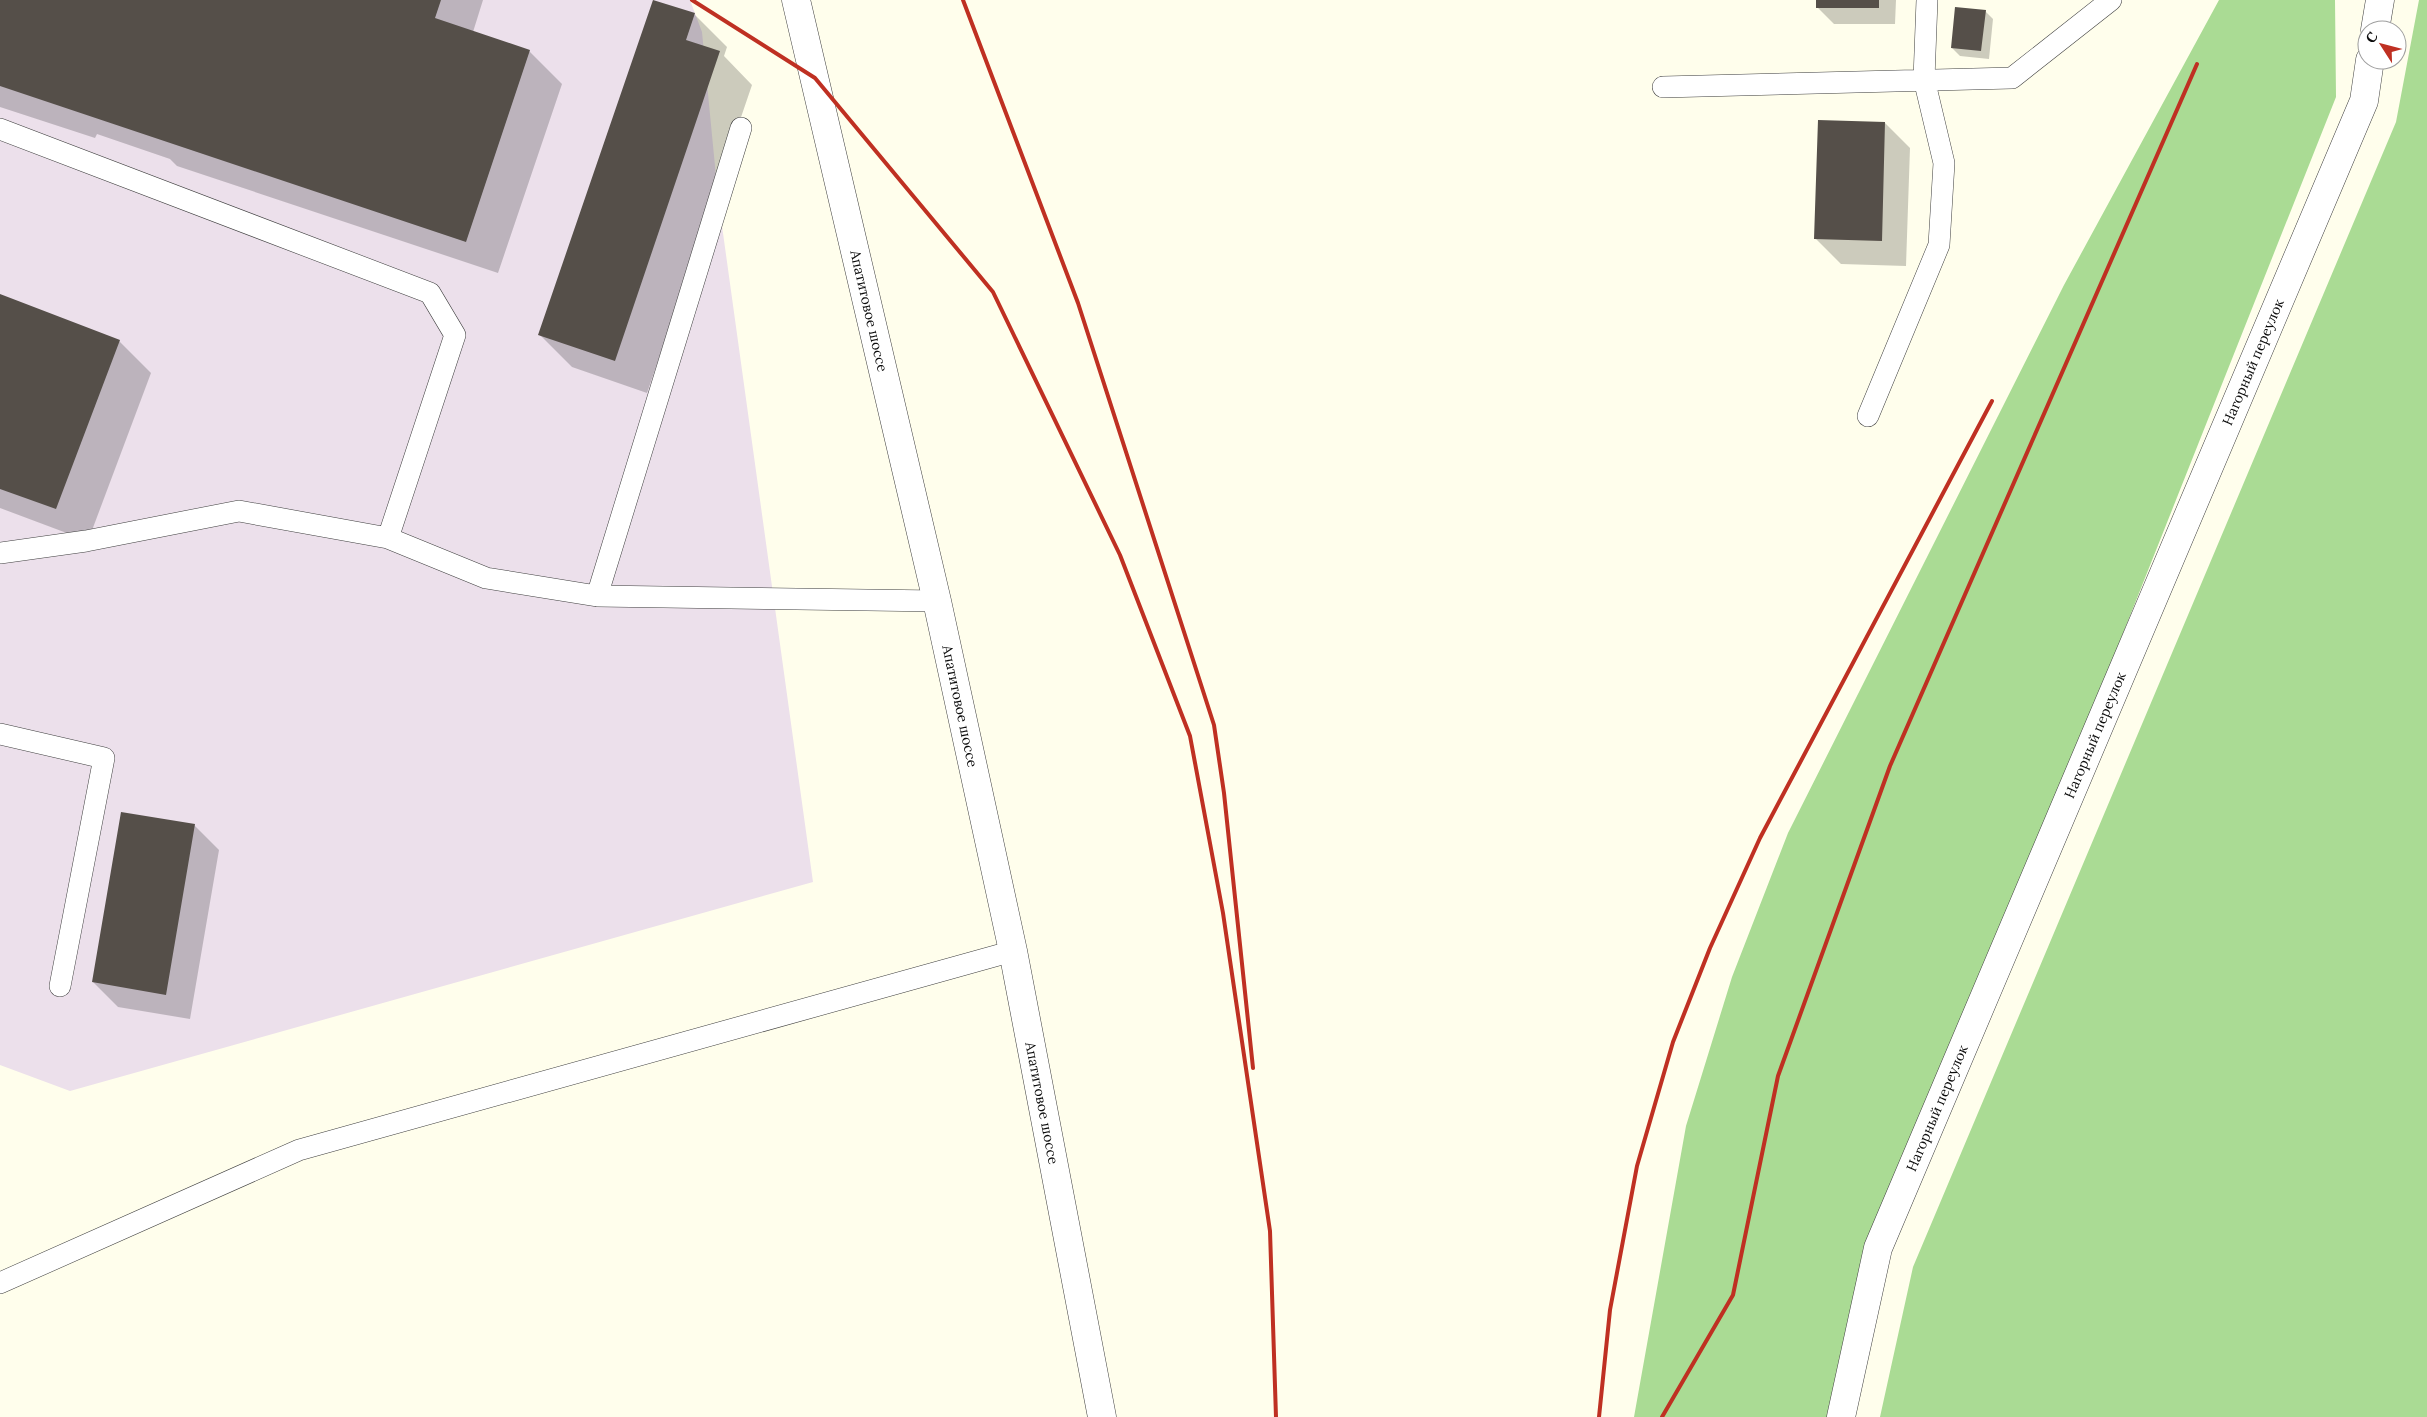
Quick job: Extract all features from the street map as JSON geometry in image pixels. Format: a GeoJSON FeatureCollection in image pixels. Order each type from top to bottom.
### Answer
{"type":"FeatureCollection","features":[{"type":"Feature","properties":{"kind":"street","name":"Апатитовое шоссе"},"geometry":{"type":"LineString","coordinates":[[796,0],[937,601],[1013,952],[1102,1417]]}},
{"type":"Feature","properties":{"kind":"street"},"geometry":{"type":"LineString","coordinates":[[2377,20],[2380,0]]}},
{"type":"Feature","properties":{"kind":"street","name":"Нагорный переулок"},"geometry":{"type":"LineString","coordinates":[[1842,1417],[1878,1248],[2364,101],[2369,70]]}},
{"type":"Feature","properties":{"kind":"lane"},"geometry":{"type":"LineString","coordinates":[[1868,416],[1939,245],[1944,163],[1924,79],[1927,0]]}},
{"type":"Feature","properties":{"kind":"lane"},"geometry":{"type":"LineString","coordinates":[[1663,87],[2012,78],[2111,0]]}},
{"type":"Feature","properties":{"kind":"lane"},"geometry":{"type":"LineString","coordinates":[[597,596],[740,128]]}},
{"type":"Feature","properties":{"kind":"lane"},"geometry":{"type":"LineString","coordinates":[[0,129],[430,293],[455,335],[388,538]]}},
{"type":"Feature","properties":{"kind":"lane"},"geometry":{"type":"LineString","coordinates":[[0,553],[86,540],[239,510],[388,538],[486,578],[597,596],[937,601]]}},
{"type":"Feature","properties":{"kind":"lane"},"geometry":{"type":"LineString","coordinates":[[0,734],[104,758],[60,986]]}},
{"type":"Feature","properties":{"kind":"lane"},"geometry":{"type":"LineString","coordinates":[[0,1282],[299,1150],[1013,952]]}},
{"type":"Feature","properties":{"kind":"shaded area"},"geometry":{"type":"Polygon","coordinates":[[[0,0],[690,0],[702,32],[718,197],[813,882],[70,1091],[0,1065],[0,0]]]}},
{"type":"Feature","properties":{"kind":"green space"},"geometry":{"type":"Polygon","coordinates":[[[2219,0],[2335,0],[2336,97],[1896,1205],[1850,1417],[1634,1417],[1686,1126],[1732,977],[1788,833],[2064,285],[2219,0]]]}},
{"type":"Feature","properties":{"kind":"green space"},"geometry":{"type":"Polygon","coordinates":[[[2419,0],[2427,0],[2427,1417],[1880,1417],[1913,1267],[2396,122],[2419,0]]]}},
{"type":"Feature","properties":{"kind":"building"},"geometry":{"type":"Polygon","coordinates":[[[0,0],[441,0],[435,18],[530,50],[466,242],[0,86],[0,0]]]}},
{"type":"Feature","properties":{"kind":"building"},"geometry":{"type":"Polygon","coordinates":[[[653,0],[695,13],[686,40],[720,51],[615,361],[538,335],[653,0]]]}},
{"type":"Feature","properties":{"kind":"building"},"geometry":{"type":"Polygon","coordinates":[[[1816,0],[1879,0],[1879,8],[1816,8],[1816,0]]]}},
{"type":"Feature","properties":{"kind":"building"},"geometry":{"type":"Polygon","coordinates":[[[1955,7],[1986,10],[1981,51],[1951,48],[1955,7]]]}},
{"type":"Feature","properties":{"kind":"building"},"geometry":{"type":"Polygon","coordinates":[[[1818,120],[1885,122],[1882,241],[1814,239],[1818,120]]]}},
{"type":"Feature","properties":{"kind":"building"},"geometry":{"type":"Polygon","coordinates":[[[0,294],[120,340],[56,509],[0,489],[0,294]]]}},
{"type":"Feature","properties":{"kind":"building"},"geometry":{"type":"Polygon","coordinates":[[[121,812],[195,824],[166,995],[92,982],[121,812]]]}},
{"type":"Feature","properties":{"kind":"railway"},"geometry":{"type":"LineString","coordinates":[[692,0],[815,78],[993,292],[1120,555],[1190,736],[1223,913],[1270,1231],[1276,1417]]}},
{"type":"Feature","properties":{"kind":"railway"},"geometry":{"type":"LineString","coordinates":[[963,0],[1078,303],[1214,725],[1224,793],[1253,1068]]}},
{"type":"Feature","properties":{"kind":"railway"},"geometry":{"type":"LineString","coordinates":[[1662,1417],[1733,1295],[1778,1076],[1890,766],[2197,64]]}},
{"type":"Feature","properties":{"kind":"railway"},"geometry":{"type":"LineString","coordinates":[[1599,1417],[1610,1310],[1637,1166],[1673,1042],[1710,948],[1760,838],[1992,401]]}}]}
